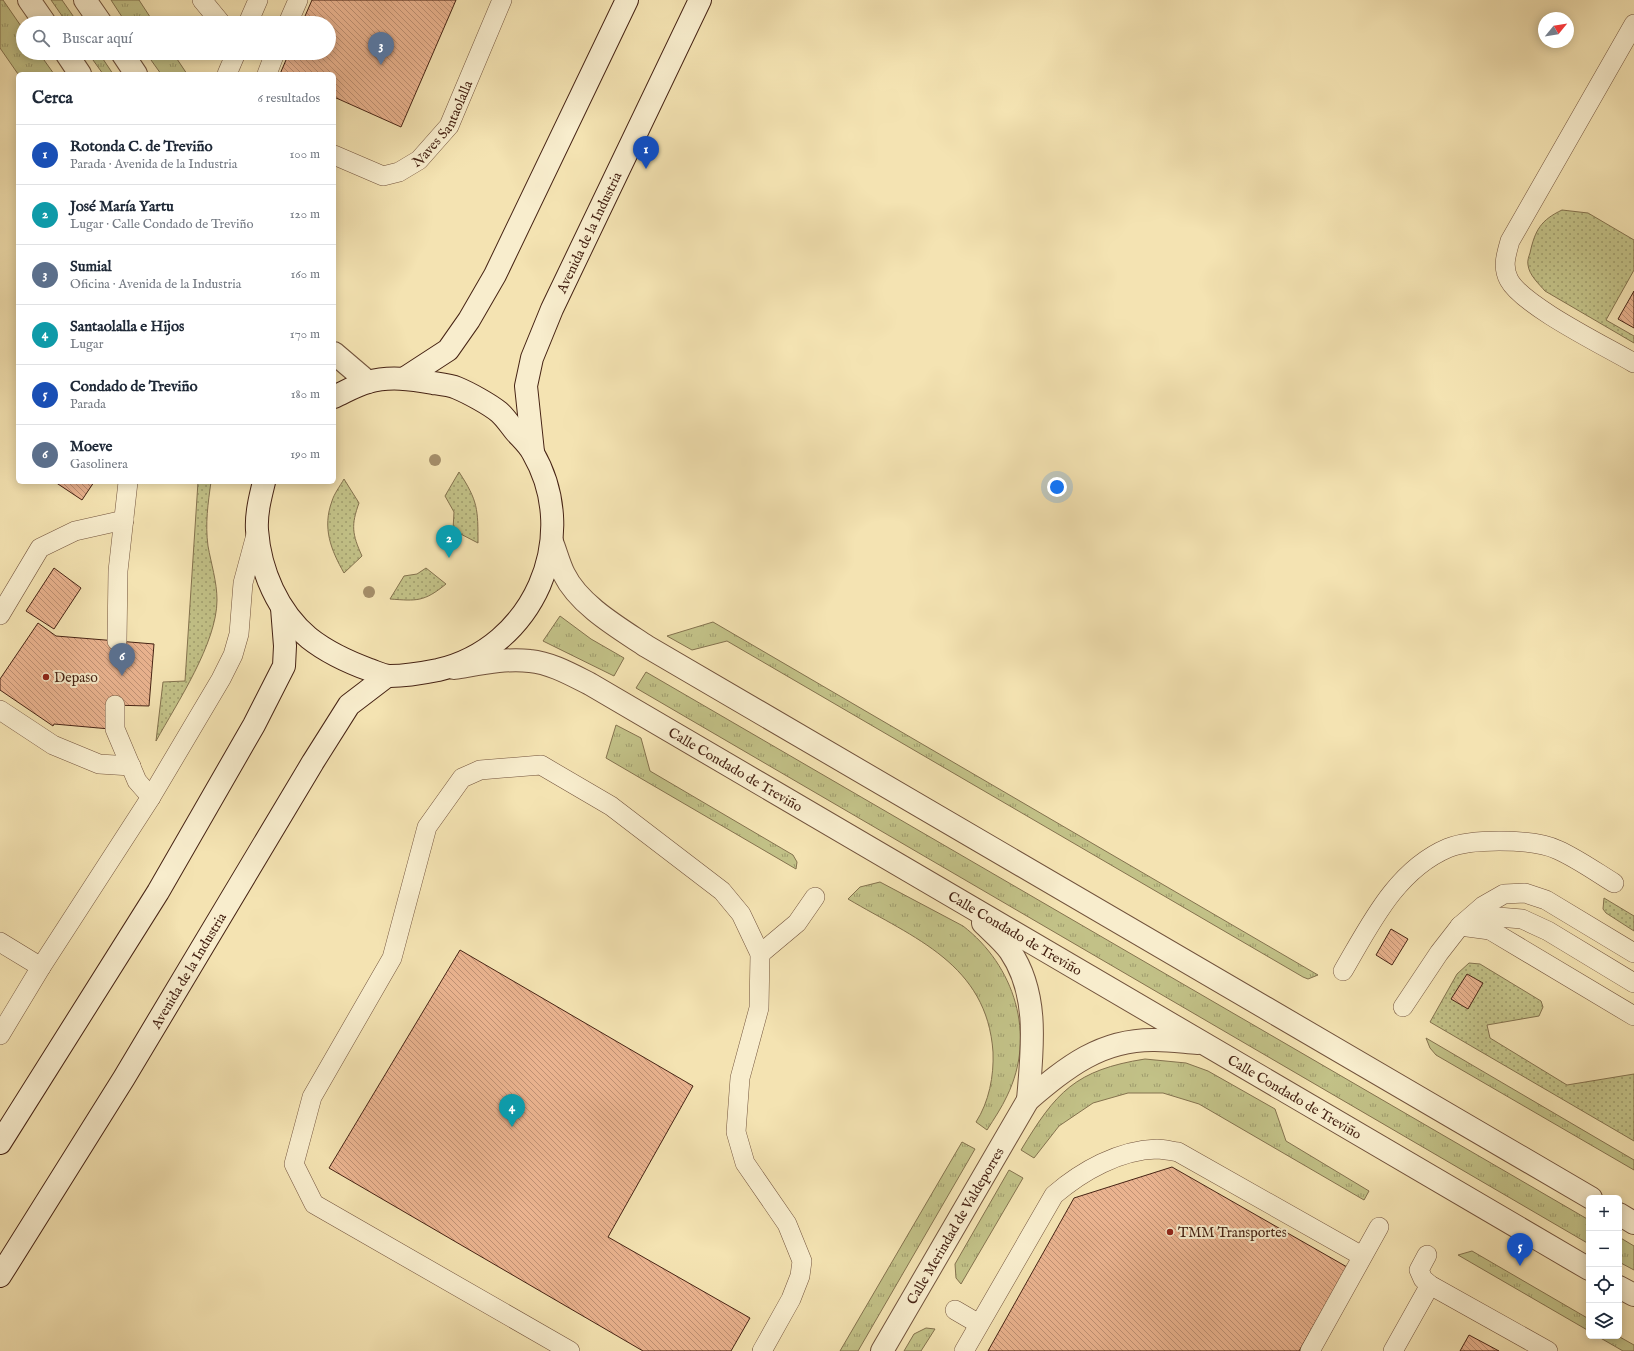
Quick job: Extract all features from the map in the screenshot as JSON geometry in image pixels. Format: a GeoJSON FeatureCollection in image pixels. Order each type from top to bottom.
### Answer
{"type":"FeatureCollection","features":[{"type":"Feature","properties":{"kind":"street"},"geometry":{"type":"LineString","coordinates":[[29,0],[40,16]]}},
{"type":"Feature","properties":{"kind":"street"},"geometry":{"type":"LineString","coordinates":[[85,0],[96,16]]}},
{"type":"Feature","properties":{"kind":"street","name":"Avenida de la Industria"},"geometry":{"type":"LineString","coordinates":[[533,452],[526,386],[532,358],[552,309],[700,0]]}},
{"type":"Feature","properties":{"kind":"street"},"geometry":{"type":"LineString","coordinates":[[405,378],[448,350],[469,320],[495,275],[625,2]]}},
{"type":"Feature","properties":{"kind":"street"},"geometry":{"type":"LineString","coordinates":[[71,60],[79,72]]}},
{"type":"Feature","properties":{"kind":"street"},"geometry":{"type":"LineString","coordinates":[[127,60],[135,72]]}},
{"type":"Feature","properties":{"kind":"street"},"geometry":{"type":"LineString","coordinates":[[336,355],[368,382]]}},
{"type":"Feature","properties":{"kind":"street"},"geometry":{"type":"LineString","coordinates":[[264,484],[259,504],[257,530],[264,571],[282,608],[300,630],[322,648],[347,662],[388,676],[424,673],[452,666],[478,655],[502,638],[522,617],[537,592],[548,565],[552,542],[552,513],[544,475],[533,452],[500,413],[456,387],[405,378],[368,382],[336,396]]}},
{"type":"Feature","properties":{"kind":"street"},"geometry":{"type":"LineString","coordinates":[[552,542],[564,575],[578,594],[606,620],[646,646],[1586,1195]]}},
{"type":"Feature","properties":{"kind":"street"},"geometry":{"type":"LineString","coordinates":[[0,1143],[158,892],[254,725],[284,666],[285,646],[282,608]]}},
{"type":"Feature","properties":{"kind":"street","name":"Calle Condado de Treviño"},"geometry":{"type":"LineString","coordinates":[[424,673],[500,660],[531,661],[559,669],[617,699],[1586,1267]]}},
{"type":"Feature","properties":{"kind":"street","name":"Avenida de la Industria"},"geometry":{"type":"LineString","coordinates":[[0,1276],[124,1078],[313,762],[349,706],[388,676]]}},
{"type":"Feature","properties":{"kind":"street","name":"Calle Merindad de Valdeporres"},"geometry":{"type":"LineString","coordinates":[[966,904],[1010,951],[1026,982],[1032,1015],[1032,1049],[1028,1100]]}},
{"type":"Feature","properties":{"kind":"street","name":"Calle Merindad de Valdeporres"},"geometry":{"type":"LineString","coordinates":[[882,1351],[1028,1100],[1052,1079],[1078,1061],[1101,1049],[1155,1040],[1206,1044]]}},
{"type":"Feature","properties":{"kind":"street"},"geometry":{"type":"LineString","coordinates":[[1622,1216],[1634,1223]]}},
{"type":"Feature","properties":{"kind":"street"},"geometry":{"type":"LineString","coordinates":[[1622,1289],[1634,1296]]}},
{"type":"Feature","properties":{"kind":"lane"},"geometry":{"type":"LineString","coordinates":[[202,0],[215,16]]}},
{"type":"Feature","properties":{"kind":"lane"},"geometry":{"type":"LineString","coordinates":[[251,16],[258,0]]}},
{"type":"Feature","properties":{"kind":"lane"},"geometry":{"type":"LineString","coordinates":[[291,16],[298,0]]}},
{"type":"Feature","properties":{"kind":"lane","name":"Naves Santaolalla"},"geometry":{"type":"LineString","coordinates":[[336,156],[383,176],[399,172],[419,160],[449,126],[502,0]]}},
{"type":"Feature","properties":{"kind":"lane"},"geometry":{"type":"LineString","coordinates":[[1634,24],[1513,234],[1504,261],[1508,280],[1523,298],[1634,363]]}},
{"type":"Feature","properties":{"kind":"lane"},"geometry":{"type":"LineString","coordinates":[[228,72],[233,60]]}},
{"type":"Feature","properties":{"kind":"lane"},"geometry":{"type":"LineString","coordinates":[[269,72],[273,60]]}},
{"type":"Feature","properties":{"kind":"lane"},"geometry":{"type":"LineString","coordinates":[[117,641],[118,571],[128,484]]}},
{"type":"Feature","properties":{"kind":"lane"},"geometry":{"type":"LineString","coordinates":[[0,614],[40,548],[75,531],[124,520]]}},
{"type":"Feature","properties":{"kind":"lane"},"geometry":{"type":"LineString","coordinates":[[0,1035],[41,967],[151,797],[221,679],[233,655],[241,617],[243,583],[257,530]]}},
{"type":"Feature","properties":{"kind":"lane"},"geometry":{"type":"LineString","coordinates":[[115,705],[115,730],[138,781],[151,797]]}},
{"type":"Feature","properties":{"kind":"lane"},"geometry":{"type":"LineString","coordinates":[[0,710],[53,746],[100,764],[131,766]]}},
{"type":"Feature","properties":{"kind":"lane"},"geometry":{"type":"LineString","coordinates":[[570,1351],[314,1204],[294,1164],[312,1097],[392,958],[427,827],[462,778],[480,770],[541,765],[611,806],[722,891],[741,914],[760,954],[759,1008],[740,1078],[736,1132],[745,1163],[787,1224],[802,1261],[800,1276],[791,1299],[762,1351]]}},
{"type":"Feature","properties":{"kind":"lane"},"geometry":{"type":"LineString","coordinates":[[1343,971],[1394,890],[1420,864],[1448,848],[1479,841],[1518,841],[1558,850],[1614,883]]}},
{"type":"Feature","properties":{"kind":"lane"},"geometry":{"type":"LineString","coordinates":[[1404,1007],[1439,953],[1463,924],[1483,906],[1504,894],[1525,893],[1546,900],[1634,953]]}},
{"type":"Feature","properties":{"kind":"lane"},"geometry":{"type":"LineString","coordinates":[[760,954],[797,923],[815,897]]}},
{"type":"Feature","properties":{"kind":"lane"},"geometry":{"type":"LineString","coordinates":[[1463,924],[1498,917],[1522,919],[1570,944],[1634,983]]}},
{"type":"Feature","properties":{"kind":"lane"},"geometry":{"type":"LineString","coordinates":[[1463,924],[1490,930],[1634,1016]]}},
{"type":"Feature","properties":{"kind":"lane"},"geometry":{"type":"LineString","coordinates":[[0,942],[41,967]]}},
{"type":"Feature","properties":{"kind":"lane"},"geometry":{"type":"LineString","coordinates":[[964,1351],[1054,1195],[1073,1178],[1100,1164],[1135,1152],[1157,1149],[1178,1152],[1362,1256]]}},
{"type":"Feature","properties":{"kind":"lane"},"geometry":{"type":"LineString","coordinates":[[1310,1351],[1379,1227]]}},
{"type":"Feature","properties":{"kind":"lane"},"geometry":{"type":"LineString","coordinates":[[1427,1255],[1418,1270],[1423,1279],[1430,1285],[1548,1351]]}},
{"type":"Feature","properties":{"kind":"lane"},"geometry":{"type":"LineString","coordinates":[[1393,1351],[1430,1285]]}},
{"type":"Feature","properties":{"kind":"lane"},"geometry":{"type":"LineString","coordinates":[[955,1310],[979,1324]]}},
{"type":"Feature","properties":{"kind":"green space"},"geometry":{"type":"Polygon","coordinates":[[[0,0],[3,0],[16,19],[16,60],[44,60],[53,72],[17,72],[0,48],[0,0]]]}},
{"type":"Feature","properties":{"kind":"green space"},"geometry":{"type":"Polygon","coordinates":[[[51,0],[62,0],[73,16],[62,16],[51,0]]]}},
{"type":"Feature","properties":{"kind":"green space"},"geometry":{"type":"Polygon","coordinates":[[[111,0],[139,0],[149,16],[121,16],[111,0]]]}},
{"type":"Feature","properties":{"kind":"green space"},"geometry":{"type":"Polygon","coordinates":[[[93,60],[104,60],[112,72],[102,72],[93,60]]]}},
{"type":"Feature","properties":{"kind":"green space"},"geometry":{"type":"Polygon","coordinates":[[[151,60],[178,60],[186,72],[160,72],[151,60]]]}},
{"type":"Feature","properties":{"kind":"green space"},"geometry":{"type":"Polygon","coordinates":[[[1562,210],[1588,213],[1634,240],[1634,270],[1606,320],[1634,336],[1634,343],[1545,291],[1530,272],[1528,260],[1537,232],[1544,222],[1562,210]]]}},
{"type":"Feature","properties":{"kind":"green space"},"geometry":{"type":"Polygon","coordinates":[[[459,472],[470,491],[476,506],[478,543],[453,530],[454,512],[445,496],[459,472]]]}},
{"type":"Feature","properties":{"kind":"green space"},"geometry":{"type":"Polygon","coordinates":[[[344,479],[359,503],[355,517],[354,530],[356,542],[362,556],[344,573],[335,556],[329,538],[328,520],[333,498],[344,479]]]}},
{"type":"Feature","properties":{"kind":"green space"},"geometry":{"type":"Polygon","coordinates":[[[198,484],[211,484],[207,530],[208,546],[217,593],[215,617],[203,653],[185,691],[156,741],[163,682],[185,681],[198,484]]]}},
{"type":"Feature","properties":{"kind":"green space"},"geometry":{"type":"Polygon","coordinates":[[[426,568],[446,584],[432,594],[420,599],[390,599],[404,576],[417,574],[426,568]]]}},
{"type":"Feature","properties":{"kind":"green space"},"geometry":{"type":"Polygon","coordinates":[[[560,616],[591,639],[624,658],[614,676],[543,641],[560,616]]]}},
{"type":"Feature","properties":{"kind":"green space"},"geometry":{"type":"Polygon","coordinates":[[[713,622],[1318,975],[1308,979],[1303,977],[727,641],[692,650],[667,636],[713,622]]]}},
{"type":"Feature","properties":{"kind":"green space"},"geometry":{"type":"Polygon","coordinates":[[[646,672],[1586,1218],[1586,1242],[636,688],[646,672]]]}},
{"type":"Feature","properties":{"kind":"green space"},"geometry":{"type":"Polygon","coordinates":[[[616,725],[641,738],[650,771],[793,855],[797,862],[796,869],[606,758],[616,725]]]}},
{"type":"Feature","properties":{"kind":"green space"},"geometry":{"type":"Polygon","coordinates":[[[880,882],[963,926],[981,942],[996,960],[1007,981],[1015,1003],[1020,1026],[1020,1049],[1016,1073],[1007,1096],[987,1130],[976,1122],[981,1114],[990,1088],[993,1070],[993,1052],[988,1022],[977,996],[962,975],[943,957],[921,941],[848,899],[860,887],[880,882]]]}},
{"type":"Feature","properties":{"kind":"green space"},"geometry":{"type":"Polygon","coordinates":[[[1604,898],[1634,916],[1634,931],[1606,913],[1603,909],[1604,898]]]}},
{"type":"Feature","properties":{"kind":"green space"},"geometry":{"type":"Polygon","coordinates":[[[1469,963],[1480,964],[1541,1001],[1543,1007],[1539,1016],[1487,1025],[1490,1038],[1567,1085],[1634,1074],[1634,1141],[1430,1022],[1457,974],[1469,963]]]}},
{"type":"Feature","properties":{"kind":"green space"},"geometry":{"type":"Polygon","coordinates":[[[1426,1038],[1634,1160],[1634,1170],[1436,1055],[1430,1048],[1426,1038]]]}},
{"type":"Feature","properties":{"kind":"green space"},"geometry":{"type":"Polygon","coordinates":[[[1145,1059],[1186,1063],[1208,1071],[1275,1109],[1286,1141],[1369,1191],[1364,1200],[1199,1104],[1163,1093],[1128,1093],[1093,1103],[1059,1126],[1034,1158],[1021,1150],[1045,1113],[1070,1087],[1084,1077],[1101,1070],[1145,1059]]]}},
{"type":"Feature","properties":{"kind":"green space"},"geometry":{"type":"Polygon","coordinates":[[[962,1142],[975,1149],[858,1351],[840,1351],[962,1142]]]}},
{"type":"Feature","properties":{"kind":"green space"},"geometry":{"type":"Polygon","coordinates":[[[1009,1170],[1023,1178],[961,1284],[956,1278],[955,1264],[1009,1170]]]}},
{"type":"Feature","properties":{"kind":"green space"},"geometry":{"type":"Polygon","coordinates":[[[1622,1239],[1634,1246],[1634,1270],[1622,1264],[1622,1239]]]}},
{"type":"Feature","properties":{"kind":"green space"},"geometry":{"type":"Polygon","coordinates":[[[1472,1251],[1586,1317],[1586,1329],[1458,1255],[1472,1251]]]}},
{"type":"Feature","properties":{"kind":"green space"},"geometry":{"type":"Polygon","coordinates":[[[926,1328],[935,1329],[921,1351],[904,1351],[914,1334],[926,1328]]]}},
{"type":"Feature","properties":{"kind":"green space"},"geometry":{"type":"Polygon","coordinates":[[[1622,1338],[1634,1345],[1634,1351],[1623,1351],[1602,1339],[1622,1338]]]}},
{"type":"Feature","properties":{"kind":"building"},"geometry":{"type":"Polygon","coordinates":[[[312,0],[456,0],[401,127],[336,98],[336,72],[281,72],[286,60],[336,60],[336,16],[305,16],[312,0]]]}},
{"type":"Feature","properties":{"kind":"building"},"geometry":{"type":"Polygon","coordinates":[[[1634,291],[1634,328],[1618,319],[1634,291]]]}},
{"type":"Feature","properties":{"kind":"building"},"geometry":{"type":"Polygon","coordinates":[[[58,484],[93,484],[82,500],[58,484]]]}},
{"type":"Feature","properties":{"kind":"building"},"geometry":{"type":"Polygon","coordinates":[[[54,568],[81,588],[54,629],[26,611],[54,568]]]}},
{"type":"Feature","properties":{"kind":"building"},"geometry":{"type":"Polygon","coordinates":[[[38,623],[56,636],[154,644],[149,706],[111,705],[110,729],[54,724],[53,726],[0,690],[0,679],[38,623]]]}},
{"type":"Feature","properties":{"kind":"building"},"geometry":{"type":"Polygon","coordinates":[[[1391,929],[1408,939],[1392,965],[1376,955],[1391,929]]]}},
{"type":"Feature","properties":{"kind":"building"},"geometry":{"type":"Polygon","coordinates":[[[460,950],[693,1086],[608,1237],[750,1318],[731,1351],[643,1351],[329,1168],[460,950]]]}},
{"type":"Feature","properties":{"kind":"building"},"geometry":{"type":"Polygon","coordinates":[[[1467,974],[1483,983],[1468,1009],[1451,999],[1467,974]]]}},
{"type":"Feature","properties":{"kind":"building","name":"TMM Transportes"},"geometry":{"type":"Polygon","coordinates":[[[1172,1167],[1347,1267],[1299,1351],[988,1351],[1074,1198],[1172,1167]]]}},
{"type":"Feature","properties":{"kind":"building"},"geometry":{"type":"Polygon","coordinates":[[[1469,1335],[1499,1351],[1460,1351],[1469,1335]]]}},
{"type":"Feature","properties":{"kind":"place","name":"Sumial"},"geometry":{"type":"Point","coordinates":[381,65]}},
{"type":"Feature","properties":{"kind":"place","name":"Rotonda C. de Treviño"},"geometry":{"type":"Point","coordinates":[646,169]}},
{"type":"Feature","properties":{"kind":"place","name":"José María Yartu"},"geometry":{"type":"Point","coordinates":[449,558]}},
{"type":"Feature","properties":{"kind":"place","name":"Moeve"},"geometry":{"type":"Point","coordinates":[122,676]}},
{"type":"Feature","properties":{"kind":"place","name":"Depaso"},"geometry":{"type":"Point","coordinates":[46,677]}},
{"type":"Feature","properties":{"kind":"place","name":"Santaolalla e Hijos"},"geometry":{"type":"Point","coordinates":[512,1127]}},
{"type":"Feature","properties":{"kind":"place","name":"TMM Transportes"},"geometry":{"type":"Point","coordinates":[1170,1232]}},
{"type":"Feature","properties":{"kind":"place","name":"Condado de Treviño"},"geometry":{"type":"Point","coordinates":[1520,1266]}}]}
